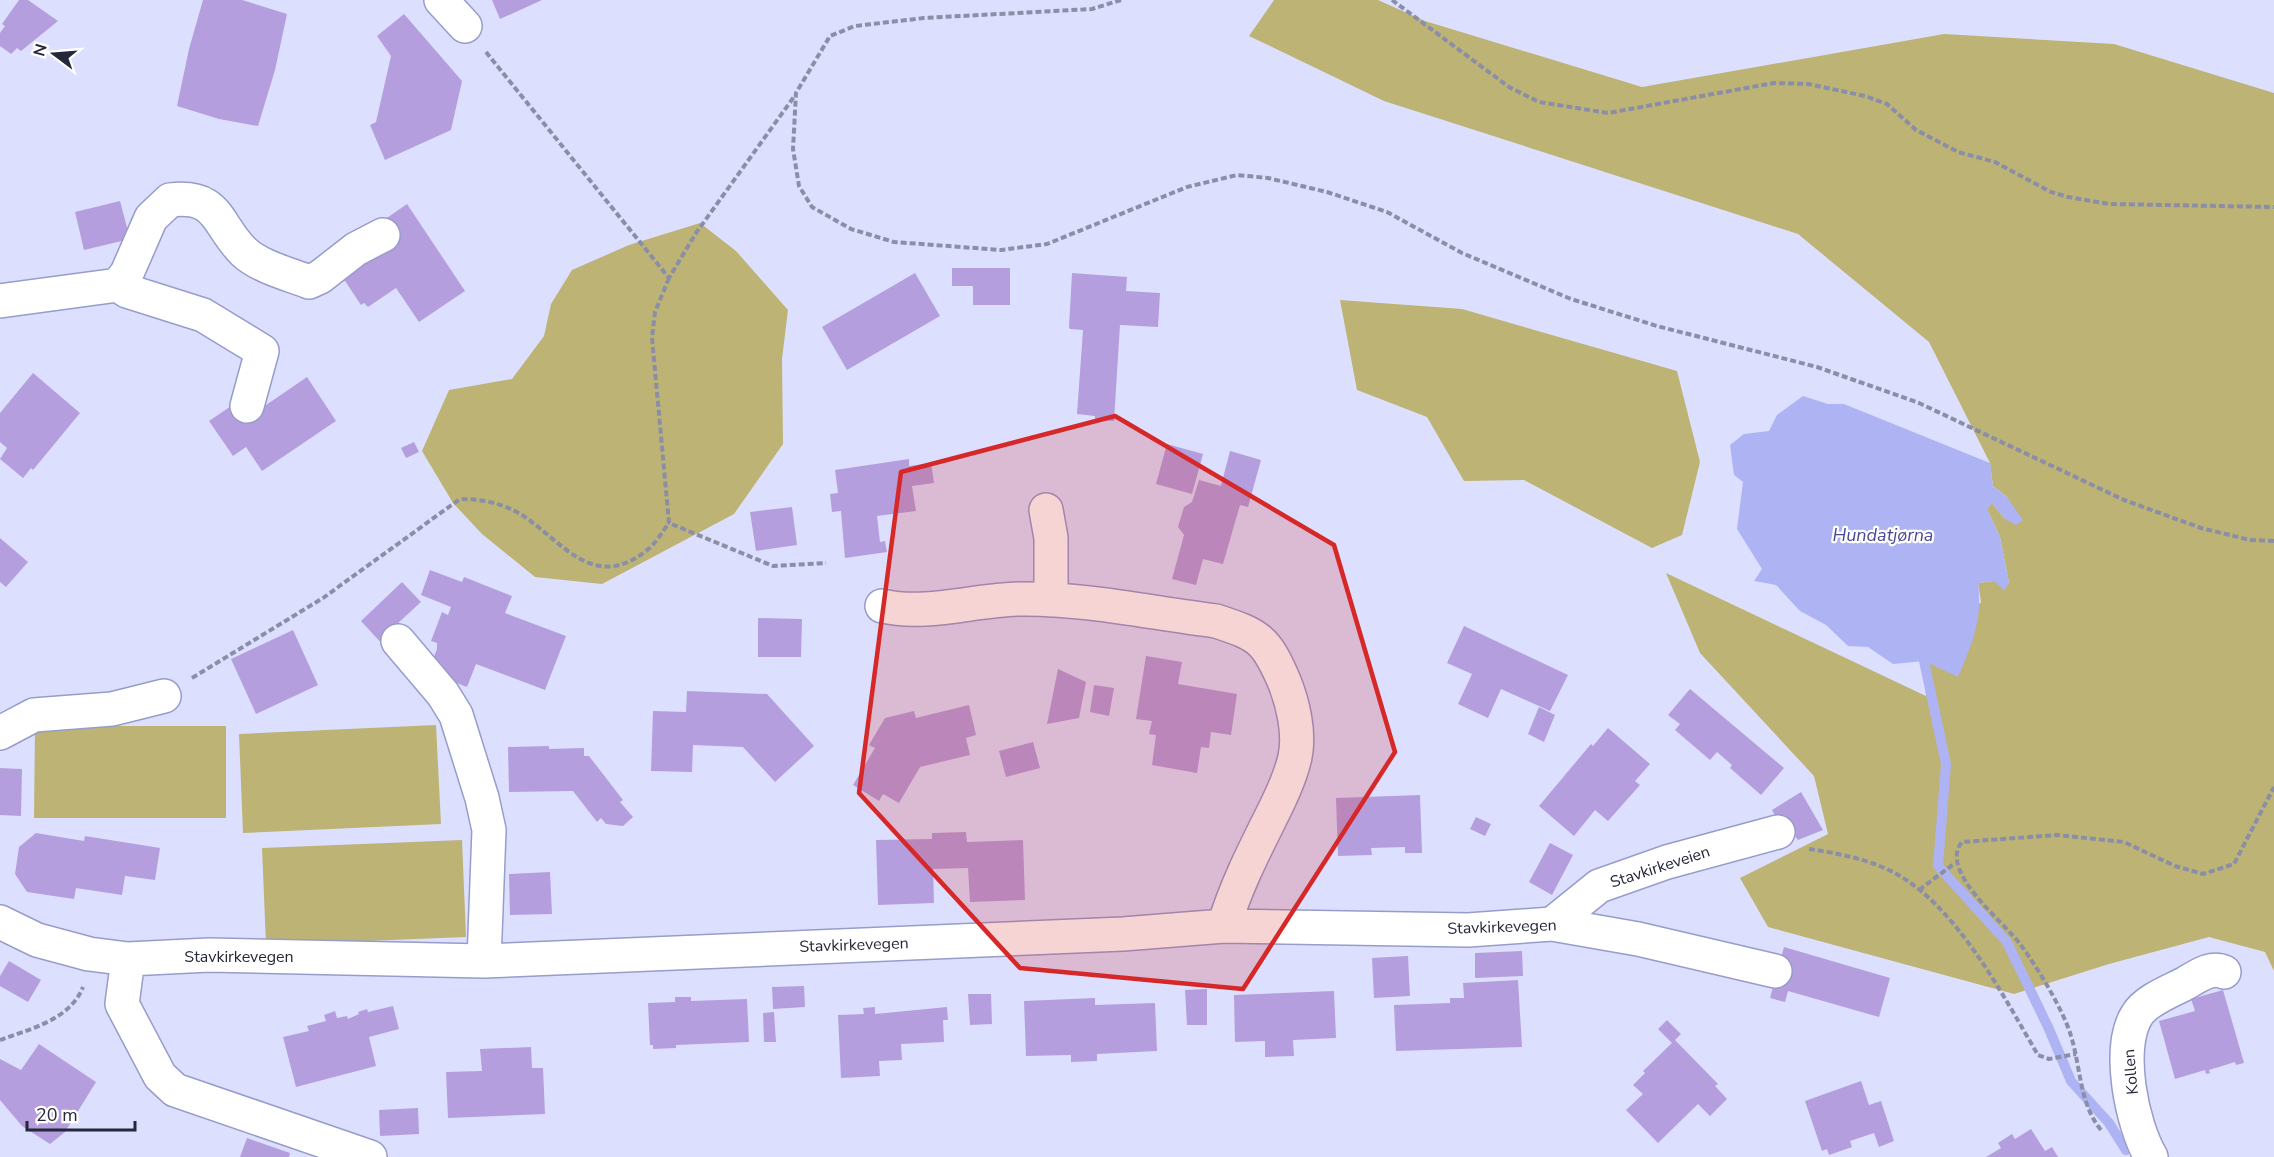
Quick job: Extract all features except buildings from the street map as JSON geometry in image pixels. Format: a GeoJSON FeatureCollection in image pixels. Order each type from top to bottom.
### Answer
{"type":"FeatureCollection","features":[{"type":"Feature","properties":{"kind":"street"},"geometry":{"type":"LineString","coordinates":[[441,0],[465,26]]}},
{"type":"Feature","properties":{"kind":"street"},"geometry":{"type":"LineString","coordinates":[[118,285],[127,273],[151,218],[170,201],[197,200],[214,211],[245,253],[274,269],[309,282],[320,277],[356,249],[383,235]]}},
{"type":"Feature","properties":{"kind":"street"},"geometry":{"type":"LineString","coordinates":[[0,300],[118,285],[127,291],[203,315],[262,351],[247,406]]}},
{"type":"Feature","properties":{"kind":"street"},"geometry":{"type":"LineString","coordinates":[[1046,510],[1051,538],[1051,600]]}},
{"type":"Feature","properties":{"kind":"street"},"geometry":{"type":"LineString","coordinates":[[882,606],[901,610],[1016,599],[1051,600],[1216,621],[1243,629],[1260,639],[1270,650],[1287,690],[1296,726],[1295,756],[1283,792],[1234,894],[1224,926]]}},
{"type":"Feature","properties":{"kind":"street"},"geometry":{"type":"LineString","coordinates":[[398,641],[443,694],[456,715],[482,798],[489,830],[484,961]]}},
{"type":"Feature","properties":{"kind":"street"},"geometry":{"type":"LineString","coordinates":[[0,733],[34,716],[112,709],[164,696]]}},
{"type":"Feature","properties":{"kind":"street","name":"Stavkirkeveien"},"geometry":{"type":"LineString","coordinates":[[1552,924],[1599,886],[1667,862],[1778,832]]}},
{"type":"Feature","properties":{"kind":"street","name":"Stavkirkevegen"},"geometry":{"type":"LineString","coordinates":[[0,922],[37,940],[88,954],[128,959],[209,955],[484,961],[1123,934],[1224,926],[1468,930],[1552,924],[1638,939],[1775,971]]}},
{"type":"Feature","properties":{"kind":"street"},"geometry":{"type":"LineString","coordinates":[[128,959],[123,1004],[160,1076],[175,1090],[370,1157]]}},
{"type":"Feature","properties":{"kind":"street","name":"Kollen"},"geometry":{"type":"LineString","coordinates":[[2151,1157],[2136,1119],[2126,1054],[2130,1030],[2138,1014],[2146,1005],[2206,971],[2224,972]]}},
{"type":"Feature","properties":{"kind":"path"},"geometry":{"type":"LineString","coordinates":[[164,696],[228,653],[323,598],[460,499],[486,499],[520,513],[554,537],[575,558],[596,567],[621,564],[646,551],[669,523],[652,338],[654,312],[669,278],[696,233],[796,93],[830,36],[855,26],[924,18],[1092,9],[1121,0]]}},
{"type":"Feature","properties":{"kind":"path"},"geometry":{"type":"LineString","coordinates":[[1392,0],[1509,87],[1539,102],[1608,113],[1774,83],[1808,84],[1865,96],[1887,104],[1916,130],[1958,152],[1995,162],[2051,192],[2068,197],[2110,204],[2274,207]]}},
{"type":"Feature","properties":{"kind":"path"},"geometry":{"type":"LineString","coordinates":[[465,26],[669,278]]}},
{"type":"Feature","properties":{"kind":"path"},"geometry":{"type":"LineString","coordinates":[[796,93],[793,149],[799,186],[812,207],[851,229],[894,242],[1001,250],[1047,244],[1187,187],[1237,175],[1268,178],[1327,192],[1387,212],[1462,253],[1571,298],[1657,326],[1816,367],[1919,403],[2135,504],[2201,528],[2250,540],[2274,542]]}},
{"type":"Feature","properties":{"kind":"path"},"geometry":{"type":"LineString","coordinates":[[669,523],[772,566],[826,563]]}},
{"type":"Feature","properties":{"kind":"path"},"geometry":{"type":"LineString","coordinates":[[2103,1132],[2082,1094],[2071,1033],[2038,972],[2020,945],[1968,887],[1955,863],[1956,849],[1962,842],[2057,835],[2124,842],[2175,866],[2203,874],[2235,864],[2274,787]]}},
{"type":"Feature","properties":{"kind":"path"},"geometry":{"type":"LineString","coordinates":[[1778,832],[1783,845],[1844,854],[1893,872],[1919,890],[1971,944],[2038,1055],[2049,1059],[2076,1054]]}},
{"type":"Feature","properties":{"kind":"path"},"geometry":{"type":"LineString","coordinates":[[1919,890],[1955,863]]}},
{"type":"Feature","properties":{"kind":"path"},"geometry":{"type":"LineString","coordinates":[[0,1040],[61,1015],[69,1008],[80,997],[88,954]]}},
{"type":"Feature","properties":{"kind":"highlighted area"},"geometry":{"type":"Polygon","coordinates":[[[1115,416],[1334,545],[1395,752],[1243,989],[1020,968],[859,793],[901,472],[1115,416]]]}},
{"type":"Feature","properties":{"kind":"shaded area"},"geometry":{"type":"Polygon","coordinates":[[[1274,0],[1378,0],[1425,21],[1642,87],[1944,34],[2114,44],[2274,93],[2274,971],[2265,952],[2209,937],[2109,964],[2014,994],[1768,927],[1740,878],[1828,834],[1814,776],[1700,653],[1666,573],[1926,696],[1924,661],[1981,602],[1978,583],[1994,581],[2009,583],[2000,537],[1987,509],[1992,503],[2005,519],[2007,497],[1993,486],[1990,463],[1929,342],[1798,234],[1384,101],[1249,36],[1274,0]]]}},
{"type":"Feature","properties":{"kind":"shaded area"},"geometry":{"type":"Polygon","coordinates":[[[700,223],[736,251],[788,310],[782,359],[783,444],[734,514],[602,584],[535,577],[482,534],[453,503],[422,451],[449,390],[512,379],[544,336],[551,304],[572,270],[629,245],[700,223]]]}},
{"type":"Feature","properties":{"kind":"shaded area"},"geometry":{"type":"Polygon","coordinates":[[[1340,300],[1462,309],[1677,371],[1700,462],[1682,535],[1652,548],[1524,480],[1464,481],[1427,417],[1357,390],[1340,300]]]}},
{"type":"Feature","properties":{"kind":"shaded area"},"geometry":{"type":"Polygon","coordinates":[[[436,725],[441,824],[243,833],[239,734],[436,725]]]}},
{"type":"Feature","properties":{"kind":"shaded area"},"geometry":{"type":"Polygon","coordinates":[[[35,726],[226,726],[226,818],[34,818],[35,726]]]}},
{"type":"Feature","properties":{"kind":"shaded area"},"geometry":{"type":"Polygon","coordinates":[[[462,840],[466,937],[266,945],[262,848],[462,840]]]}},
{"type":"Feature","properties":{"kind":"water","name":"Hundatjørna"},"geometry":{"type":"Polygon","coordinates":[[[1803,396],[1828,404],[1844,404],[1990,463],[1993,486],[2007,497],[2023,520],[2016,525],[2005,519],[1992,503],[1987,509],[2000,537],[2009,583],[2004,590],[1994,581],[1978,583],[1978,620],[1958,677],[1924,661],[1893,664],[1868,647],[1848,646],[1826,625],[1800,611],[1776,585],[1754,581],[1762,569],[1737,529],[1743,482],[1734,475],[1730,445],[1744,434],[1769,431],[1777,415],[1803,396]]]}},
{"type":"Feature","properties":{"kind":"waterway"},"geometry":{"type":"LineString","coordinates":[[1924,661],[1946,764],[1938,866],[2007,942],[2071,1081],[2109,1123],[2126,1150]]}}]}
